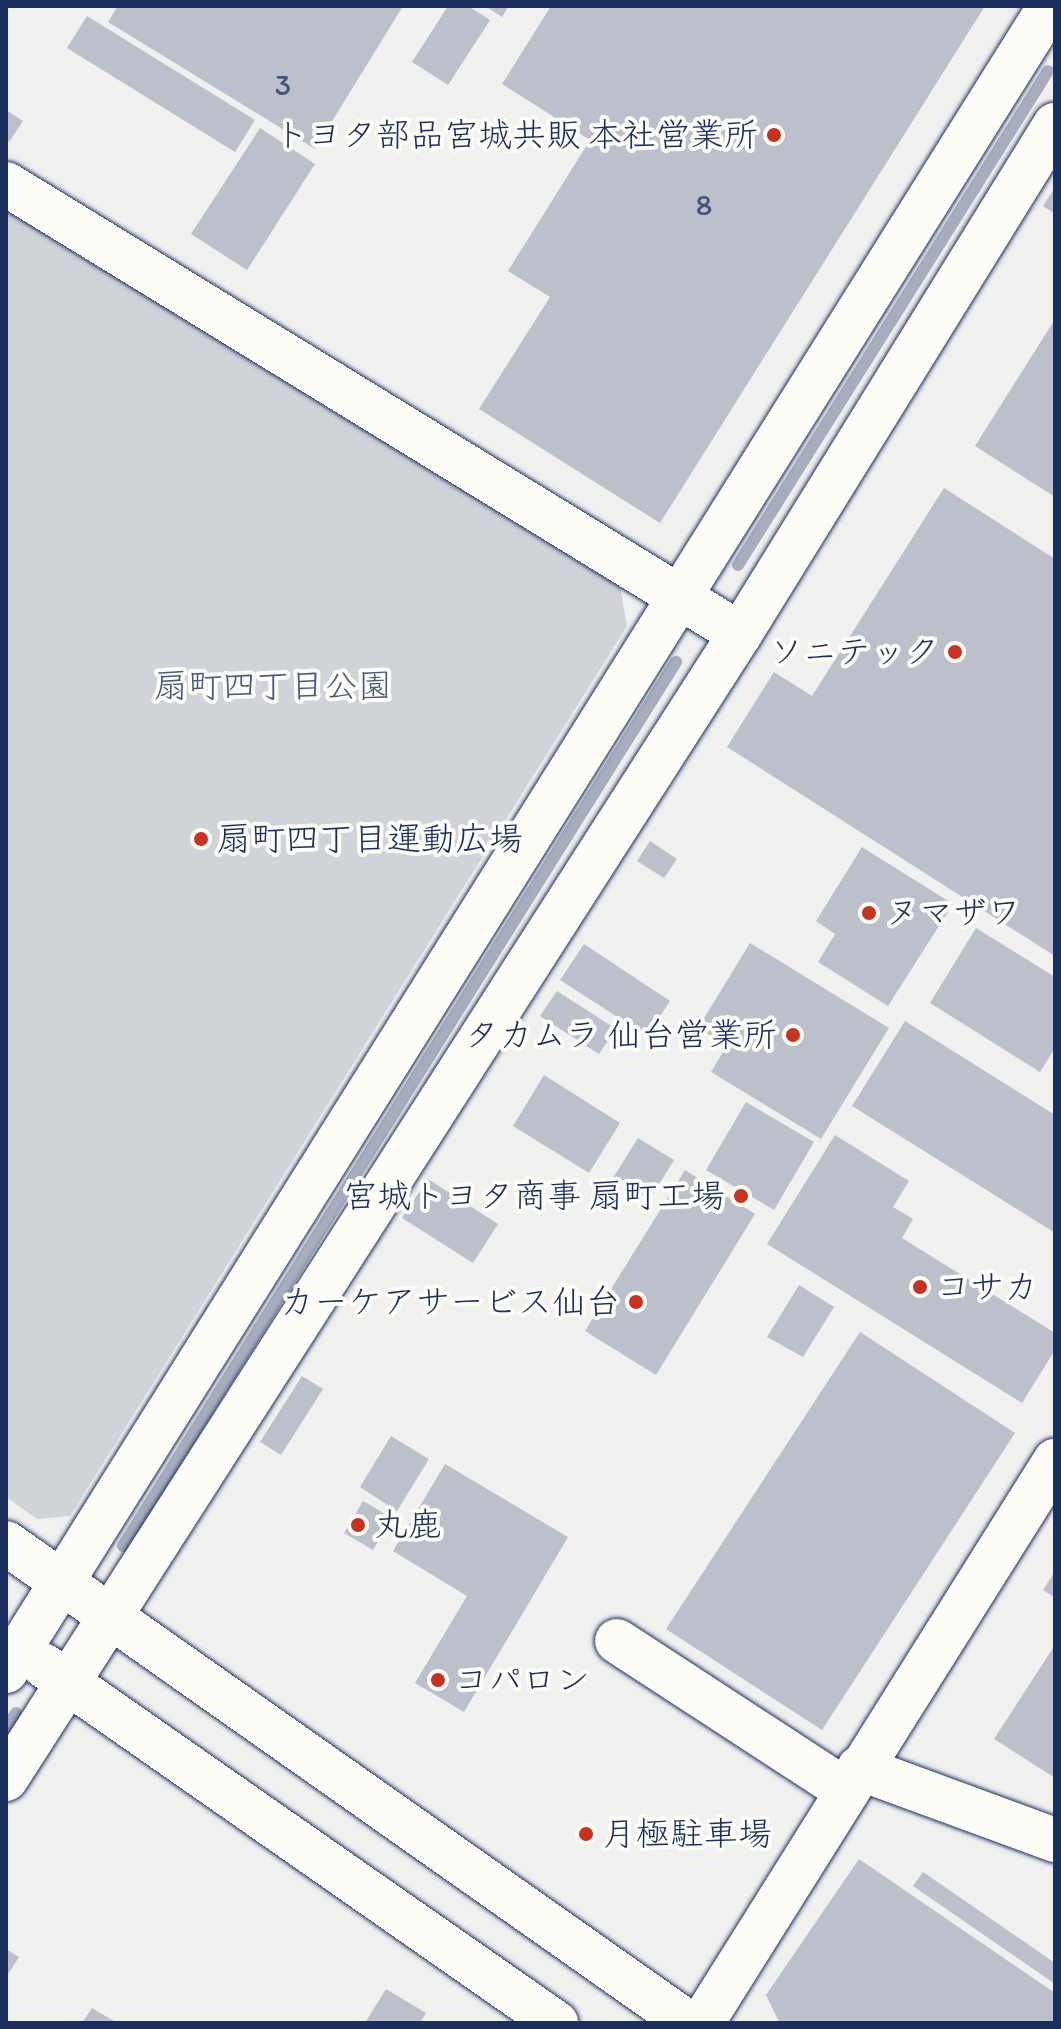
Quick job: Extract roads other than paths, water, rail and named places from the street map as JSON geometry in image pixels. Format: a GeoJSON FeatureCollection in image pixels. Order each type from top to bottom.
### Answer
{"type":"FeatureCollection","features":[{"type":"Feature","properties":{"kind":"street"},"geometry":{"type":"LineString","coordinates":[[556,2023],[67,1681],[11,1653],[60,1581],[1050,6]]}},
{"type":"Feature","properties":{"kind":"street"},"geometry":{"type":"LineString","coordinates":[[6,1779],[740,634],[1055,125]]}},
{"type":"Feature","properties":{"kind":"street"},"geometry":{"type":"LineString","coordinates":[[6,184],[681,595],[740,634]]}},
{"type":"Feature","properties":{"kind":"street"},"geometry":{"type":"LineString","coordinates":[[702,2023],[852,1779],[1055,1461]]}},
{"type":"Feature","properties":{"kind":"street"},"geometry":{"type":"LineString","coordinates":[[6,1543],[688,2023]]}},
{"type":"Feature","properties":{"kind":"street"},"geometry":{"type":"LineString","coordinates":[[617,1641],[852,1779],[1055,1840]]}},
{"type":"Feature","properties":{"kind":"waterway"},"geometry":{"type":"LineString","coordinates":[[738,565],[1048,71]]}},
{"type":"Feature","properties":{"kind":"waterway"},"geometry":{"type":"LineString","coordinates":[[123,1546],[676,662]]}},
{"type":"Feature","properties":{"kind":"waterway"},"geometry":{"type":"LineString","coordinates":[[6,1728],[16,1713]]}},
{"type":"Feature","properties":{"kind":"place","name":"トヨタ部品宮城共販 本社営業所"},"geometry":{"type":"Point","coordinates":[774,135]}},
{"type":"Feature","properties":{"kind":"place","name":"ソニテック"},"geometry":{"type":"Point","coordinates":[955,652]}},
{"type":"Feature","properties":{"kind":"place","name":"扇町四丁目運動広場"},"geometry":{"type":"Point","coordinates":[201,839]}},
{"type":"Feature","properties":{"kind":"place","name":"ヌマザワ"},"geometry":{"type":"Point","coordinates":[869,913]}},
{"type":"Feature","properties":{"kind":"place","name":"タカムラ 仙台営業所"},"geometry":{"type":"Point","coordinates":[793,1035]}},
{"type":"Feature","properties":{"kind":"place","name":"宮城トヨタ商事 扇町工場"},"geometry":{"type":"Point","coordinates":[741,1196]}},
{"type":"Feature","properties":{"kind":"place","name":"コサカ"},"geometry":{"type":"Point","coordinates":[920,1287]}},
{"type":"Feature","properties":{"kind":"place","name":"カーケアサービス仙台"},"geometry":{"type":"Point","coordinates":[636,1302]}},
{"type":"Feature","properties":{"kind":"place","name":"丸鹿"},"geometry":{"type":"Point","coordinates":[358,1525]}},
{"type":"Feature","properties":{"kind":"place","name":"コパロン"},"geometry":{"type":"Point","coordinates":[438,1680]}},
{"type":"Feature","properties":{"kind":"place","name":"月極駐車場"},"geometry":{"type":"Point","coordinates":[586,1834]}},
{"type":"Feature","properties":{"kind":"park label","name":"扇町四丁目公園"},"geometry":{"type":"Point","coordinates":[273,686]}}]}
